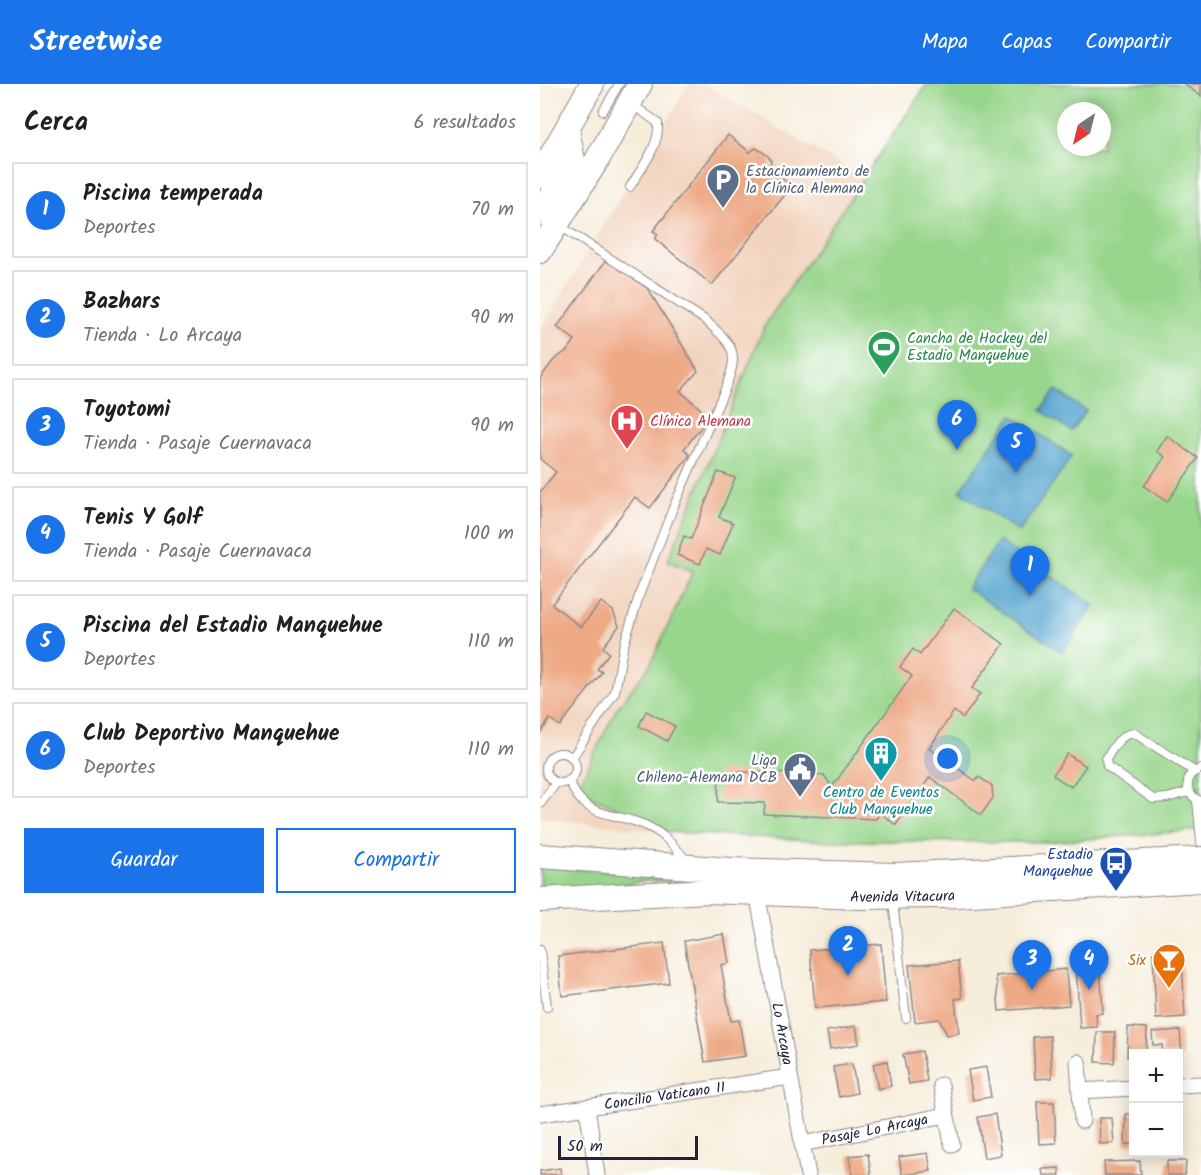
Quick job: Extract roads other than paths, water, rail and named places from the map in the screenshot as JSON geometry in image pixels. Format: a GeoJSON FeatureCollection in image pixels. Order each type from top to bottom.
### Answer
{"type":"FeatureCollection","features":[{"type":"Feature","properties":{"kind":"main road"},"geometry":{"type":"LineString","coordinates":[[540,176],[592,84]]}},
{"type":"Feature","properties":{"kind":"main road"},"geometry":{"type":"LineString","coordinates":[[540,251],[597,160],[630,90]]}},
{"type":"Feature","properties":{"kind":"main road"},"geometry":{"type":"LineString","coordinates":[[556,223],[548,212],[550,198],[573,160],[567,129]]}},
{"type":"Feature","properties":{"kind":"main road","name":"Avenida Vitacura"},"geometry":{"type":"LineString","coordinates":[[540,842],[621,863]]}},
{"type":"Feature","properties":{"kind":"main road","name":"Avenida Vitacura"},"geometry":{"type":"LineString","coordinates":[[540,856],[794,873],[896,875],[1201,859]]}},
{"type":"Feature","properties":{"kind":"main road","name":"Avenida Vitacura"},"geometry":{"type":"LineString","coordinates":[[540,900],[681,891],[893,897],[988,894],[1201,880]]}},
{"type":"Feature","properties":{"kind":"main road","name":"Avenida Vitacura"},"geometry":{"type":"LineString","coordinates":[[540,913],[604,896]]}},
{"type":"Feature","properties":{"kind":"street","name":"Lo Arcaya"},"geometry":{"type":"LineString","coordinates":[[757,892],[808,1175]]}},
{"type":"Feature","properties":{"kind":"street"},"geometry":{"type":"LineString","coordinates":[[1078,1062],[1082,1121]]}},
{"type":"Feature","properties":{"kind":"street","name":"Concilio Vaticano II"},"geometry":{"type":"LineString","coordinates":[[540,1114],[790,1077]]}},
{"type":"Feature","properties":{"kind":"street"},"geometry":{"type":"LineString","coordinates":[[1183,1085],[1201,1084]]}},
{"type":"Feature","properties":{"kind":"street","name":"Pasaje Lo Arcaya"},"geometry":{"type":"LineString","coordinates":[[941,1085],[952,1144]]}},
{"type":"Feature","properties":{"kind":"street"},"geometry":{"type":"LineString","coordinates":[[1080,1091],[1129,1088]]}},
{"type":"Feature","properties":{"kind":"street"},"geometry":{"type":"LineString","coordinates":[[588,1107],[597,1175]]}},
{"type":"Feature","properties":{"kind":"street","name":"Pasaje Lo Arcaya"},"geometry":{"type":"LineString","coordinates":[[802,1144],[946,1115]]}},
{"type":"Feature","properties":{"kind":"lane"},"geometry":{"type":"LineString","coordinates":[[603,111],[630,90],[658,123],[657,142],[630,187]]}},
{"type":"Feature","properties":{"kind":"lane"},"geometry":{"type":"LineString","coordinates":[[556,223],[705,320],[727,340],[732,348],[734,360],[725,389],[673,508],[640,593],[623,648],[615,692],[572,758]]}},
{"type":"Feature","properties":{"kind":"lane"},"geometry":{"type":"LineString","coordinates":[[1189,792],[1153,799],[1107,766],[1106,762],[1121,738],[1134,733],[1198,770],[1188,781],[1189,792],[1199,801],[1201,842]]}},
{"type":"Feature","properties":{"kind":"lane"},"geometry":{"type":"LineString","coordinates":[[557,753],[567,754],[572,758],[576,769],[569,780],[557,782],[544,774],[549,759],[557,753]]}},
{"type":"Feature","properties":{"kind":"lane"},"geometry":{"type":"LineString","coordinates":[[540,756],[547,763]]}},
{"type":"Feature","properties":{"kind":"lane"},"geometry":{"type":"LineString","coordinates":[[569,780],[574,795],[581,802],[594,811],[650,827],[673,844],[692,867]]}},
{"type":"Feature","properties":{"kind":"lane"},"geometry":{"type":"LineString","coordinates":[[540,804],[557,782]]}},
{"type":"Feature","properties":{"kind":"lane"},"geometry":{"type":"LineString","coordinates":[[893,897],[906,1018]]}},
{"type":"Feature","properties":{"kind":"lane"},"geometry":{"type":"LineString","coordinates":[[540,950],[548,1006]]}},
{"type":"Feature","properties":{"kind":"water"},"geometry":{"type":"Polygon","coordinates":[[[1056,390],[1086,411],[1071,431],[1041,410],[1056,390]]]}},
{"type":"Feature","properties":{"kind":"water"},"geometry":{"type":"Polygon","coordinates":[[[1012,415],[1072,456],[1019,532],[960,491],[1012,415]]]}},
{"type":"Feature","properties":{"kind":"water"},"geometry":{"type":"Polygon","coordinates":[[[999,541],[1094,605],[1062,652],[967,588],[999,541]]]}},
{"type":"Feature","properties":{"kind":"place","name":"Estacionamiento de la Clínica Alemana"},"geometry":{"type":"Point","coordinates":[723,209]}},
{"type":"Feature","properties":{"kind":"place","name":"Cancha de Hockey del Estadio Manquehue"},"geometry":{"type":"Point","coordinates":[884,376]}},
{"type":"Feature","properties":{"kind":"place","name":"Clínica Alemana"},"geometry":{"type":"Point","coordinates":[627,450]}},
{"type":"Feature","properties":{"kind":"place","name":"Club Deportivo Manquehue"},"geometry":{"type":"Point","coordinates":[957,450]}},
{"type":"Feature","properties":{"kind":"place","name":"Piscina del Estadio Manquehue"},"geometry":{"type":"Point","coordinates":[1016,473]}},
{"type":"Feature","properties":{"kind":"place","name":"Piscina temperada"},"geometry":{"type":"Point","coordinates":[1030,596]}},
{"type":"Feature","properties":{"kind":"place","name":"Centro de Eventos Club Manquehue"},"geometry":{"type":"Point","coordinates":[881,782]}},
{"type":"Feature","properties":{"kind":"place","name":"Liga Chileno-Alemana DCB"},"geometry":{"type":"Point","coordinates":[800,798]}},
{"type":"Feature","properties":{"kind":"place","name":"Estadio Manquehue"},"geometry":{"type":"Point","coordinates":[1116,892]}},
{"type":"Feature","properties":{"kind":"place","name":"Bazhars"},"geometry":{"type":"Point","coordinates":[848,976]}},
{"type":"Feature","properties":{"kind":"place","name":"Six"},"geometry":{"type":"Point","coordinates":[1169,989]}},
{"type":"Feature","properties":{"kind":"place","name":"Toyotomi"},"geometry":{"type":"Point","coordinates":[1032,990]}},
{"type":"Feature","properties":{"kind":"place","name":"Tenis Y Golf"},"geometry":{"type":"Point","coordinates":[1089,990]}}]}
